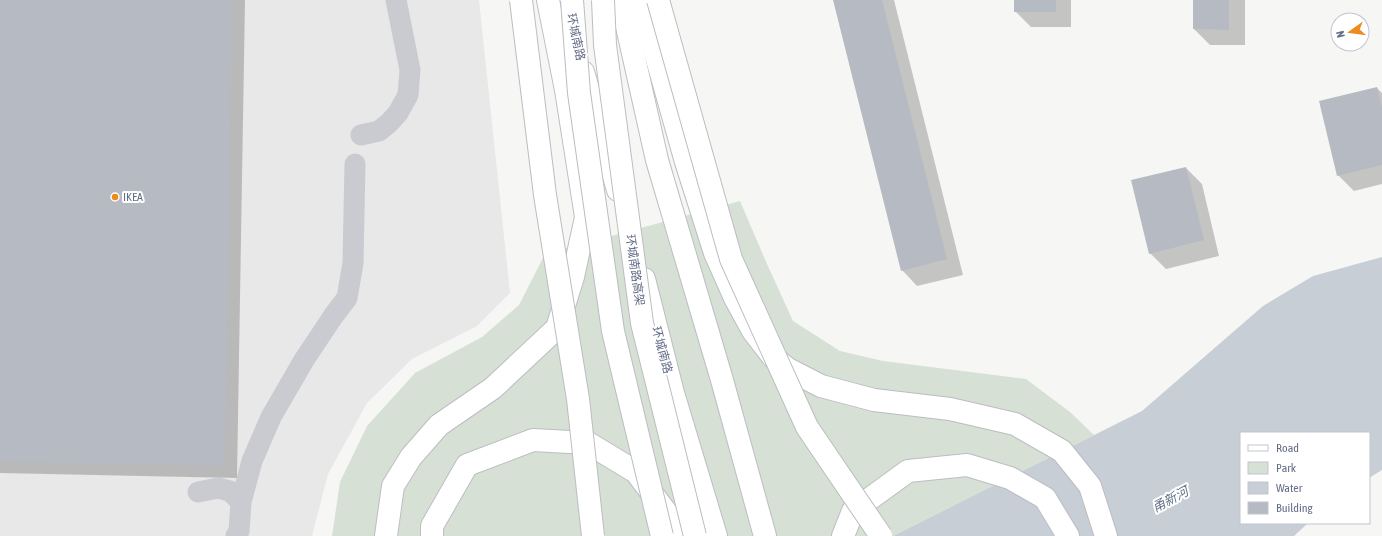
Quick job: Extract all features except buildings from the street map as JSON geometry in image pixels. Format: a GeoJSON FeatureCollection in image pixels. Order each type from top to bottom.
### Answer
{"type":"FeatureCollection","features":[{"type":"Feature","properties":{"kind":"main road"},"geometry":{"type":"LineString","coordinates":[[521,0],[545,195],[578,399],[593,536]]}},
{"type":"Feature","properties":{"kind":"main road"},"geometry":{"type":"LineString","coordinates":[[386,536],[393,486],[412,456],[439,425],[493,388],[557,328],[573,277],[586,217],[566,90],[548,0]]}},
{"type":"Feature","properties":{"kind":"main road","name":"环城南路"},"geometry":{"type":"LineString","coordinates":[[568,0],[584,75],[638,256],[673,394],[716,536]]}},
{"type":"Feature","properties":{"kind":"main road"},"geometry":{"type":"LineString","coordinates":[[572,0],[579,93],[613,331],[662,536]]}},
{"type":"Feature","properties":{"kind":"main road","name":"环城南路高架"},"geometry":{"type":"LineString","coordinates":[[602,0],[605,45],[642,323],[685,501],[695,536]]}},
{"type":"Feature","properties":{"kind":"main road"},"geometry":{"type":"LineString","coordinates":[[621,0],[657,160],[722,380],[765,536]]}},
{"type":"Feature","properties":{"kind":"main road"},"geometry":{"type":"LineString","coordinates":[[642,0],[684,154],[715,253],[735,298],[753,331],[774,357],[788,369],[821,386],[874,400],[950,409],[1015,424],[1062,451],[1090,486],[1106,536]]}},
{"type":"Feature","properties":{"kind":"main road"},"geometry":{"type":"LineString","coordinates":[[658,0],[731,259],[807,427],[881,536]]}},
{"type":"Feature","properties":{"kind":"main road"},"geometry":{"type":"LineString","coordinates":[[432,536],[432,526],[467,465],[533,440],[588,443],[636,472],[677,527],[681,536]]}},
{"type":"Feature","properties":{"kind":"main road"},"geometry":{"type":"LineString","coordinates":[[843,536],[853,511],[908,471],[967,465],[1010,478],[1045,498],[1068,536]]}},
{"type":"Feature","properties":{"kind":"lane"},"geometry":{"type":"LineString","coordinates":[[361,135],[380,131],[398,113],[408,95],[410,70],[396,0]]}},
{"type":"Feature","properties":{"kind":"lane"},"geometry":{"type":"LineString","coordinates":[[236,536],[239,531],[241,502],[252,461],[271,417],[304,360],[347,298],[353,263],[355,164]]}},
{"type":"Feature","properties":{"kind":"lane"},"geometry":{"type":"LineString","coordinates":[[198,492],[218,488],[230,490],[241,502]]}},
{"type":"Feature","properties":{"kind":"shaded area"},"geometry":{"type":"Polygon","coordinates":[[[0,0],[479,0],[510,293],[477,326],[412,359],[367,403],[328,474],[312,536],[0,536],[0,0]]]}},
{"type":"Feature","properties":{"kind":"green space"},"geometry":{"type":"Polygon","coordinates":[[[740,201],[793,321],[840,351],[883,361],[1026,379],[1070,412],[1094,435],[893,536],[332,536],[340,482],[367,426],[415,373],[482,337],[519,305],[545,254],[740,201]]]}},
{"type":"Feature","properties":{"kind":"water","name":"甬新河"},"geometry":{"type":"Polygon","coordinates":[[[1382,257],[1382,470],[1370,477],[1370,432],[1240,432],[1240,524],[1307,524],[1294,536],[893,536],[1142,411],[1263,306],[1313,276],[1382,257]]]}},
{"type":"Feature","properties":{"kind":"place","name":"IKEA"},"geometry":{"type":"Point","coordinates":[115,197]}}]}
